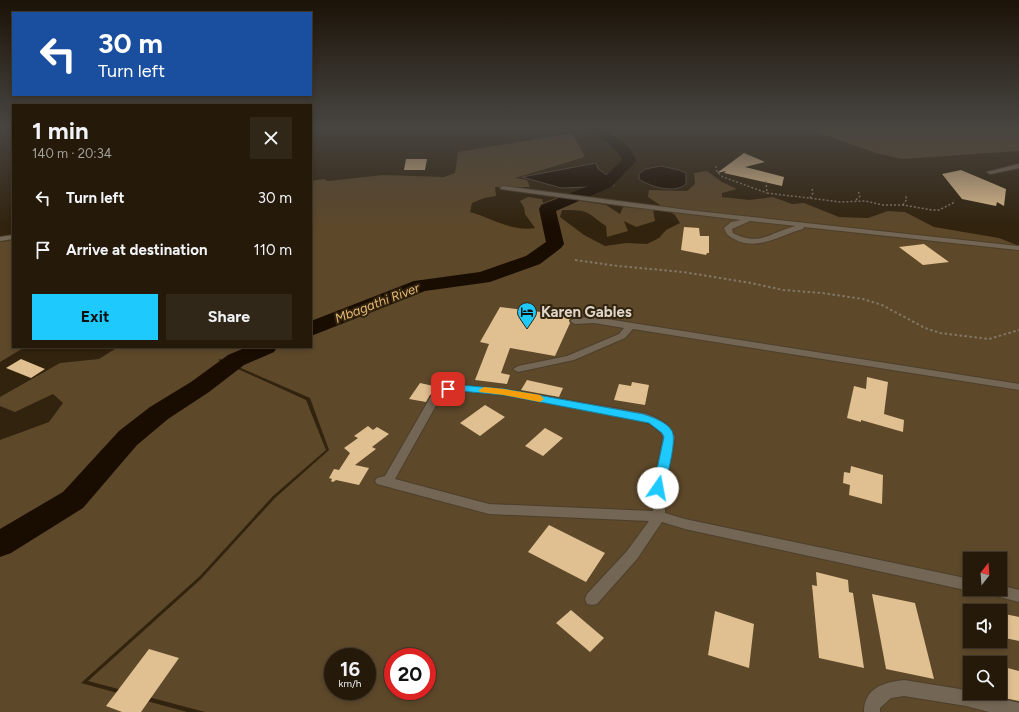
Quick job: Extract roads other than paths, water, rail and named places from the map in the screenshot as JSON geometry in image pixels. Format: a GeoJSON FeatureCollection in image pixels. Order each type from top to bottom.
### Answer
{"type":"FeatureCollection","features":[{"type":"Feature","properties":{"kind":"street"},"geometry":{"type":"LineString","coordinates":[[990,172],[1019,166]]}},
{"type":"Feature","properties":{"kind":"street"},"geometry":{"type":"LineString","coordinates":[[503,188],[754,219],[888,232],[1019,248]]}},
{"type":"Feature","properties":{"kind":"street"},"geometry":{"type":"LineString","coordinates":[[754,219],[734,224],[728,228],[730,234],[740,241],[759,242],[789,229],[809,225]]}},
{"type":"Feature","properties":{"kind":"street"},"geometry":{"type":"LineString","coordinates":[[0,239],[12,237]]}},
{"type":"Feature","properties":{"kind":"street"},"geometry":{"type":"LineString","coordinates":[[575,321],[594,320],[1019,387]]}},
{"type":"Feature","properties":{"kind":"street"},"geometry":{"type":"LineString","coordinates":[[518,369],[570,358],[622,336],[631,326]]}},
{"type":"Feature","properties":{"kind":"street"},"geometry":{"type":"LineString","coordinates":[[592,599],[632,555],[659,516],[658,488],[669,437],[667,432],[653,421],[643,417],[504,392],[460,388],[448,389],[441,392],[435,398],[389,479],[383,481],[489,509],[659,516],[685,524],[963,584]]}},
{"type":"Feature","properties":{"kind":"street"},"geometry":{"type":"LineString","coordinates":[[1007,593],[1019,596]]}},
{"type":"Feature","properties":{"kind":"street"},"geometry":{"type":"LineString","coordinates":[[872,712],[872,704],[887,690],[904,688],[966,698],[1019,711]]}},
{"type":"Feature","properties":{"kind":"waterway","name":"Mbagathi River"},"geometry":{"type":"LineString","coordinates":[[312,329],[421,285],[483,278],[533,260],[555,244],[547,209],[606,184],[629,161],[628,159]]}},
{"type":"Feature","properties":{"kind":"waterway","name":"Mbagathi River"},"geometry":{"type":"LineString","coordinates":[[0,544],[73,500],[128,438],[159,413],[200,387],[236,360],[264,348]]}},
{"type":"Feature","properties":{"kind":"place","name":"Karen Gables"},"geometry":{"type":"Point","coordinates":[527,329]}}]}
